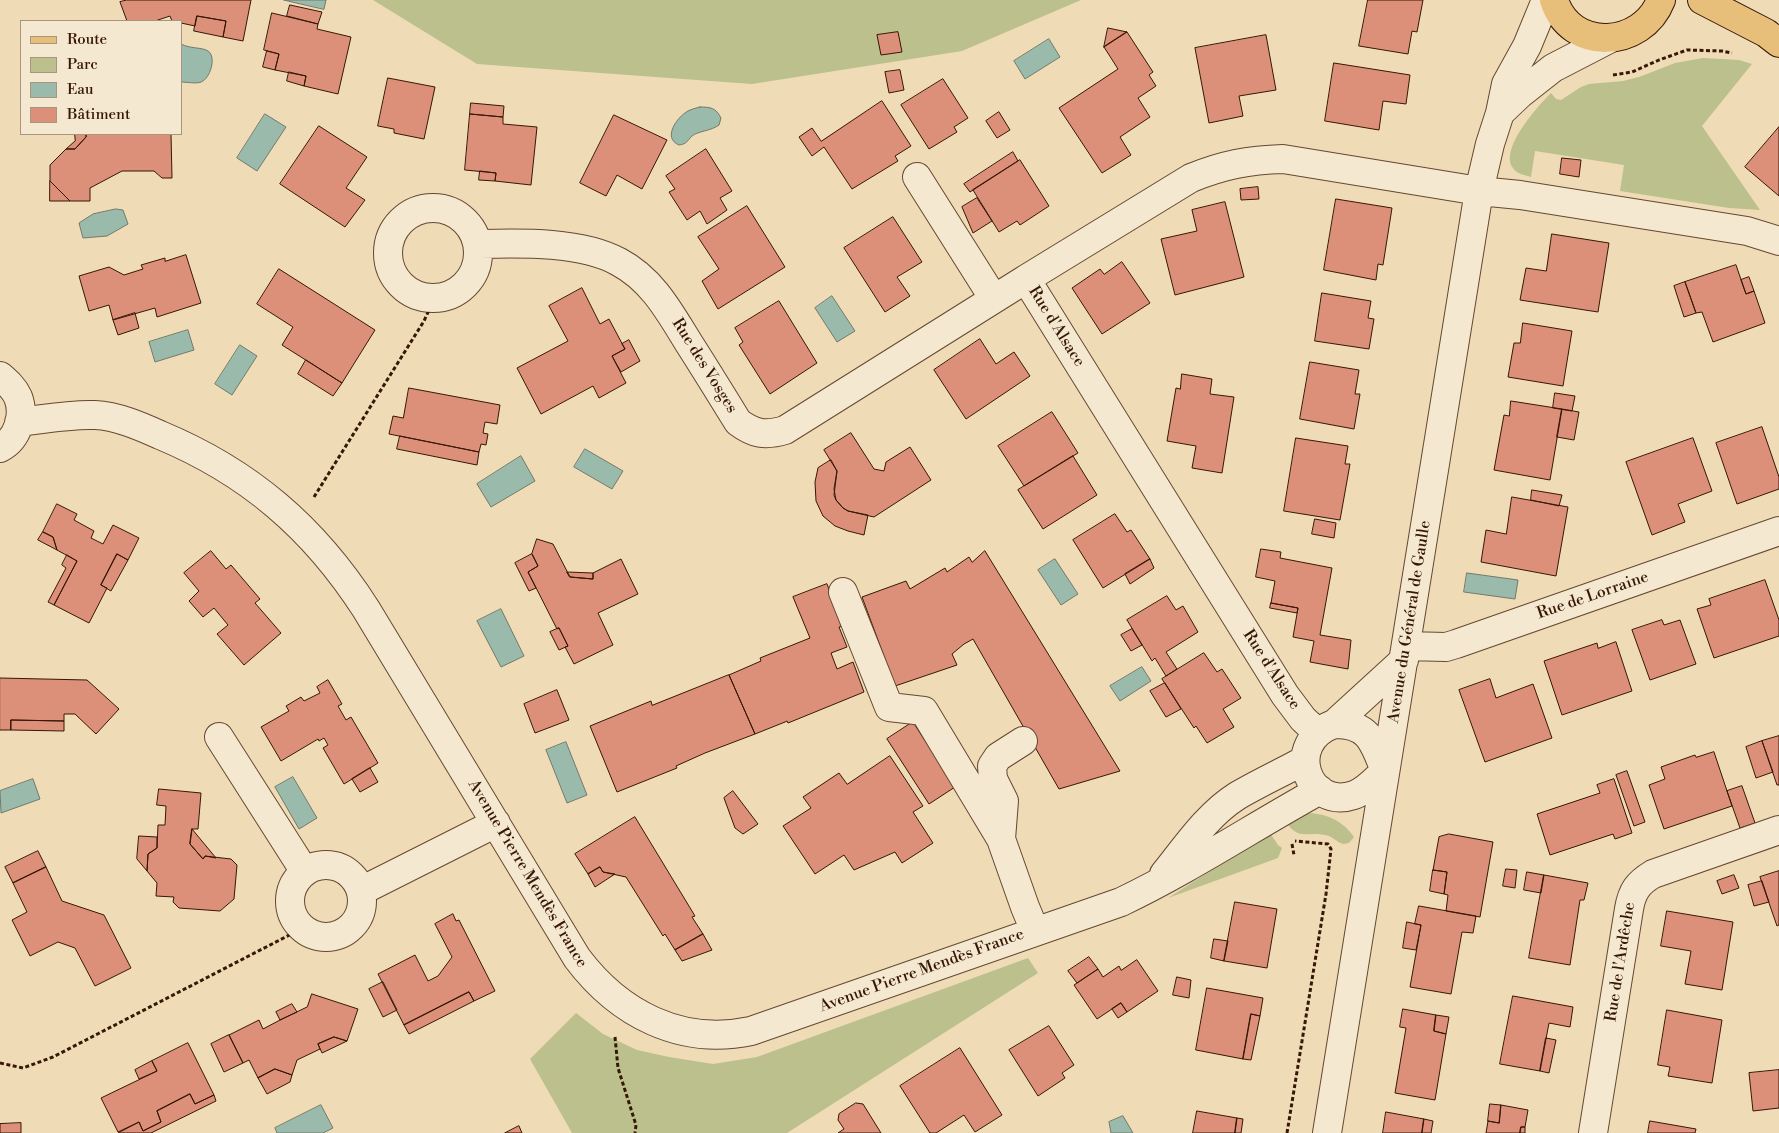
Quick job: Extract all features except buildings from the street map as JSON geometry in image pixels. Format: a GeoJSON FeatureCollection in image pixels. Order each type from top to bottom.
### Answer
{"type":"FeatureCollection","features":[{"type":"Feature","properties":{"kind":"main road"},"geometry":{"type":"LineString","coordinates":[[1554,0],[1565,20],[1578,31],[1594,37],[1610,38],[1626,35],[1641,27],[1652,16],[1660,0]]}},
{"type":"Feature","properties":{"kind":"main road"},"geometry":{"type":"LineString","coordinates":[[1702,0],[1766,33],[1779,43]]}},
{"type":"Feature","properties":{"kind":"street","name":"Avenue du Général de Gaulle"},"geometry":{"type":"LineString","coordinates":[[1327,1133],[1479,191],[1506,84],[1527,46],[1546,0]]}},
{"type":"Feature","properties":{"kind":"street","name":"Avenue du Général de Gaulle"},"geometry":{"type":"LineString","coordinates":[[1500,113],[1520,94],[1553,68],[1610,38]]}},
{"type":"Feature","properties":{"kind":"street","name":"Rue d'Alsace"},"geometry":{"type":"LineString","coordinates":[[1326,728],[1303,719],[1285,696],[1026,279],[1191,178],[1215,168],[1237,162],[1259,159],[1283,159],[1479,191]]}},
{"type":"Feature","properties":{"kind":"street"},"geometry":{"type":"LineString","coordinates":[[917,177],[994,299]]}},
{"type":"Feature","properties":{"kind":"street"},"geometry":{"type":"LineString","coordinates":[[1479,191],[1520,195],[1747,230],[1779,241]]}},
{"type":"Feature","properties":{"kind":"street"},"geometry":{"type":"LineString","coordinates":[[432,207],[448,210],[461,217],[472,229],[478,244],[479,257],[475,270],[468,282],[459,291],[434,299],[418,296],[404,288],[394,276],[388,262],[388,246],[393,231],[403,219],[416,211],[432,207]]}},
{"type":"Feature","properties":{"kind":"street","name":"Rue des Vosges"},"geometry":{"type":"LineString","coordinates":[[478,244],[542,244],[575,248],[618,261],[636,273],[658,294],[738,422],[756,433],[775,433],[785,430],[1026,279]]}},
{"type":"Feature","properties":{"kind":"street"},"geometry":{"type":"LineString","coordinates":[[0,376],[10,384],[17,396],[21,409],[14,435],[5,446],[0,448]]}},
{"type":"Feature","properties":{"kind":"street","name":"Avenue Pierre Mendès France"},"geometry":{"type":"LineString","coordinates":[[19,422],[96,415],[118,419],[146,428],[225,467],[293,519],[313,539],[349,582],[589,975],[609,994],[630,1009],[658,1023],[687,1031],[716,1035],[734,1035],[751,1031],[1121,902],[1156,885],[1272,816],[1329,793]]}},
{"type":"Feature","properties":{"kind":"street","name":"Rue de Lorraine"},"geometry":{"type":"LineString","coordinates":[[1405,653],[1456,644],[1779,531]]}},
{"type":"Feature","properties":{"kind":"street"},"geometry":{"type":"LineString","coordinates":[[843,592],[889,707],[924,711],[1001,838],[1035,931]]}},
{"type":"Feature","properties":{"kind":"street"},"geometry":{"type":"LineString","coordinates":[[1378,819],[1329,793],[1309,776],[1305,760],[1311,740],[1405,653]]}},
{"type":"Feature","properties":{"kind":"street"},"geometry":{"type":"LineString","coordinates":[[1326,728],[1347,724],[1358,728],[1368,736],[1375,746],[1385,771],[1355,794],[1329,793]]}},
{"type":"Feature","properties":{"kind":"street"},"geometry":{"type":"LineString","coordinates":[[219,737],[305,872]]}},
{"type":"Feature","properties":{"kind":"street"},"geometry":{"type":"LineString","coordinates":[[1001,838],[1004,802],[993,779],[992,766],[998,758],[1023,741]]}},
{"type":"Feature","properties":{"kind":"street","name":"Avenue Pierre Mendès France"},"geometry":{"type":"LineString","coordinates":[[1156,885],[1196,833],[1224,807],[1238,796],[1305,760]]}},
{"type":"Feature","properties":{"kind":"street"},"geometry":{"type":"LineString","coordinates":[[361,891],[496,823]]}},
{"type":"Feature","properties":{"kind":"street","name":"Rue de l'Ardêche"},"geometry":{"type":"LineString","coordinates":[[1594,1133],[1629,909],[1635,888],[1643,880],[1654,874],[1779,830]]}},
{"type":"Feature","properties":{"kind":"street"},"geometry":{"type":"LineString","coordinates":[[325,865],[339,867],[351,874],[360,885],[361,891],[363,899],[361,914],[354,926],[342,935],[328,938],[314,936],[302,929],[293,917],[289,903],[291,889],[299,877],[310,868],[325,865]]}},
{"type":"Feature","properties":{"kind":"path"},"geometry":{"type":"LineString","coordinates":[[1608,76],[1632,72],[1687,50],[1722,51],[1739,55]]}},
{"type":"Feature","properties":{"kind":"path"},"geometry":{"type":"LineString","coordinates":[[293,519],[314,498],[424,321],[434,299]]}},
{"type":"Feature","properties":{"kind":"path"},"geometry":{"type":"LineString","coordinates":[[1288,1133],[1326,894],[1331,849],[1328,844],[1292,841],[1294,855]]}},
{"type":"Feature","properties":{"kind":"path"},"geometry":{"type":"LineString","coordinates":[[0,1063],[23,1068],[53,1057],[302,929]]}},
{"type":"Feature","properties":{"kind":"path"},"geometry":{"type":"LineString","coordinates":[[615,1031],[618,1068],[636,1125],[635,1133]]}},
{"type":"Feature","properties":{"kind":"green space"},"geometry":{"type":"Polygon","coordinates":[[[373,0],[1081,0],[962,51],[752,84],[477,64],[373,0]]]}},
{"type":"Feature","properties":{"kind":"green space"},"geometry":{"type":"Polygon","coordinates":[[[1703,58],[1739,60],[1752,64],[1702,126],[1760,210],[1729,208],[1620,191],[1624,165],[1535,151],[1531,177],[1519,173],[1513,168],[1510,160],[1515,139],[1530,117],[1551,93],[1556,99],[1561,100],[1589,84],[1623,81],[1675,63],[1703,58]]]}},
{"type":"Feature","properties":{"kind":"green space"},"geometry":{"type":"Polygon","coordinates":[[[1311,813],[1324,815],[1335,820],[1350,831],[1354,837],[1349,843],[1343,844],[1328,836],[1299,833],[1286,822],[1296,816],[1311,813]]]}},
{"type":"Feature","properties":{"kind":"green space"},"geometry":{"type":"Polygon","coordinates":[[[1270,833],[1282,848],[1278,858],[1168,898],[1270,833]]]}},
{"type":"Feature","properties":{"kind":"green space"},"geometry":{"type":"Polygon","coordinates":[[[1028,958],[1038,973],[787,1133],[572,1133],[530,1059],[576,1013],[603,1034],[637,1050],[713,1064],[757,1057],[1028,958]]]}},
{"type":"Feature","properties":{"kind":"water"},"geometry":{"type":"Polygon","coordinates":[[[284,0],[326,0],[324,9],[284,0]]]}},
{"type":"Feature","properties":{"kind":"water"},"geometry":{"type":"Polygon","coordinates":[[[1049,39],[1060,57],[1025,79],[1014,61],[1049,39]]]}},
{"type":"Feature","properties":{"kind":"water"},"geometry":{"type":"Polygon","coordinates":[[[182,44],[205,50],[211,54],[210,72],[204,80],[194,83],[182,82],[182,44]]]}},
{"type":"Feature","properties":{"kind":"water"},"geometry":{"type":"Polygon","coordinates":[[[700,107],[715,110],[721,118],[719,125],[695,134],[685,143],[679,145],[674,142],[671,133],[676,123],[689,110],[700,107]]]}},
{"type":"Feature","properties":{"kind":"water"},"geometry":{"type":"Polygon","coordinates":[[[265,114],[286,127],[257,171],[237,158],[265,114]]]}},
{"type":"Feature","properties":{"kind":"water"},"geometry":{"type":"Polygon","coordinates":[[[116,209],[123,210],[128,224],[107,236],[83,238],[79,223],[93,214],[116,209]]]}},
{"type":"Feature","properties":{"kind":"water"},"geometry":{"type":"Polygon","coordinates":[[[832,296],[855,331],[837,342],[815,308],[832,296]]]}},
{"type":"Feature","properties":{"kind":"water"},"geometry":{"type":"Polygon","coordinates":[[[188,330],[194,350],[155,362],[149,342],[188,330]]]}},
{"type":"Feature","properties":{"kind":"water"},"geometry":{"type":"Polygon","coordinates":[[[240,345],[257,356],[232,395],[215,384],[240,345]]]}},
{"type":"Feature","properties":{"kind":"water"},"geometry":{"type":"Polygon","coordinates":[[[585,449],[623,471],[612,489],[574,467],[585,449]]]}},
{"type":"Feature","properties":{"kind":"water"},"geometry":{"type":"Polygon","coordinates":[[[521,456],[535,481],[491,507],[477,484],[521,456]]]}},
{"type":"Feature","properties":{"kind":"water"},"geometry":{"type":"Polygon","coordinates":[[[1055,559],[1078,594],[1061,605],[1038,570],[1055,559]]]}},
{"type":"Feature","properties":{"kind":"water"},"geometry":{"type":"Polygon","coordinates":[[[1467,573],[1518,580],[1515,599],[1464,592],[1467,573]]]}},
{"type":"Feature","properties":{"kind":"water"},"geometry":{"type":"Polygon","coordinates":[[[501,609],[524,656],[501,667],[477,621],[501,609]]]}},
{"type":"Feature","properties":{"kind":"water"},"geometry":{"type":"Polygon","coordinates":[[[1142,667],[1151,681],[1120,701],[1110,686],[1142,667]]]}},
{"type":"Feature","properties":{"kind":"water"},"geometry":{"type":"Polygon","coordinates":[[[566,742],[587,795],[567,803],[546,750],[566,742]]]}},
{"type":"Feature","properties":{"kind":"water"},"geometry":{"type":"Polygon","coordinates":[[[293,777],[317,818],[299,829],[275,787],[293,777]]]}},
{"type":"Feature","properties":{"kind":"water"},"geometry":{"type":"Polygon","coordinates":[[[33,779],[40,799],[1,813],[0,791],[33,779]]]}},
{"type":"Feature","properties":{"kind":"water"},"geometry":{"type":"Polygon","coordinates":[[[321,1105],[333,1128],[323,1133],[277,1133],[275,1128],[321,1105]]]}},
{"type":"Feature","properties":{"kind":"water"},"geometry":{"type":"Polygon","coordinates":[[[1123,1116],[1133,1133],[1111,1133],[1109,1122],[1123,1116]]]}}]}
